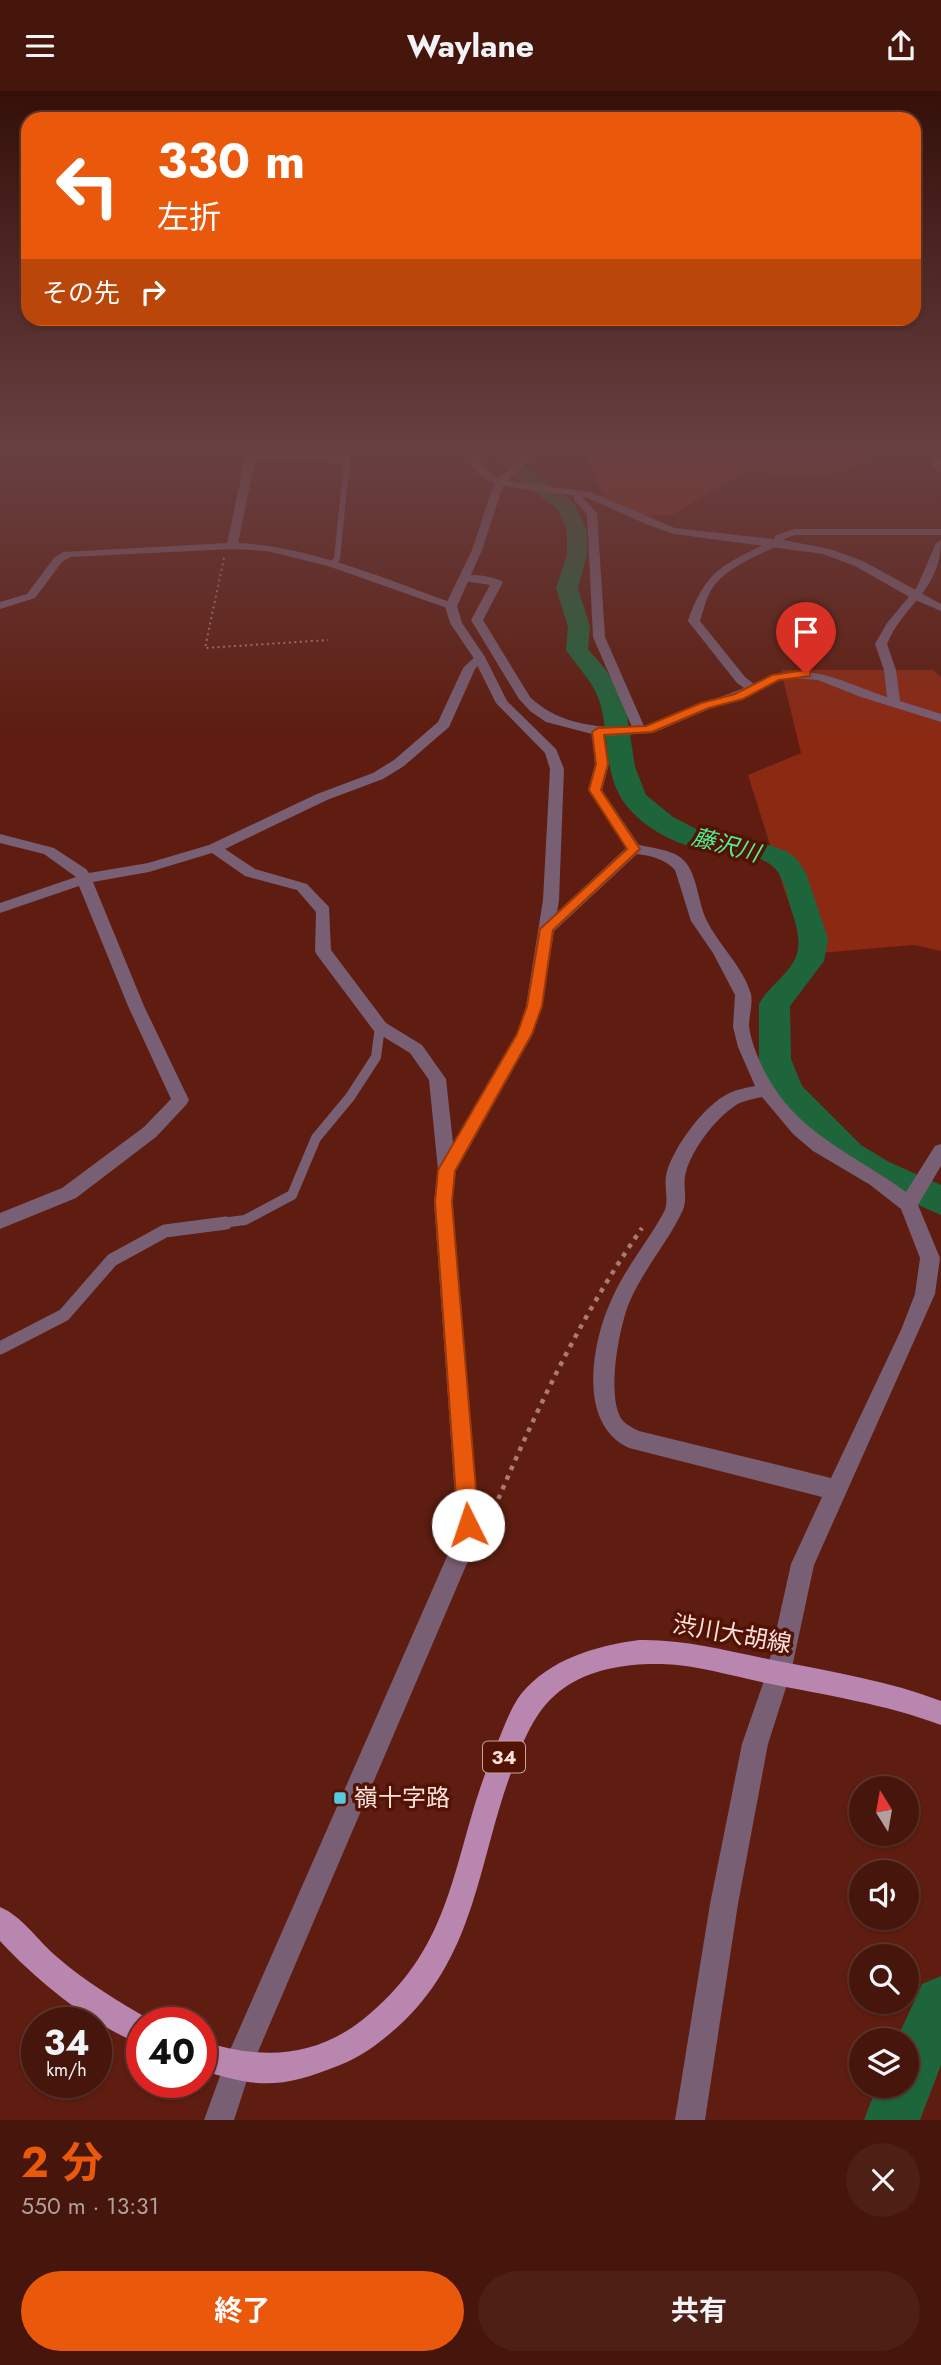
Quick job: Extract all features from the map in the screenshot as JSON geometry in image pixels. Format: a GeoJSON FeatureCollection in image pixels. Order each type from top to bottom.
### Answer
{"type":"FeatureCollection","features":[{"type":"Feature","properties":{"kind":"main road","name":"渋川大胡線"},"geometry":{"type":"LineString","coordinates":[[217,2060],[237,2067],[290,2068],[351,2047],[399,2009],[430,1970],[450,1936],[470,1879],[493,1780],[529,1704],[557,1678],[605,1656],[654,1650],[779,1672],[920,1705],[941,1713]]}},
{"type":"Feature","properties":{"kind":"main road"},"geometry":{"type":"LineString","coordinates":[[0,1920],[31,1955],[80,1994],[126,2021]]}},
{"type":"Feature","properties":{"kind":"street"},"geometry":{"type":"LineString","coordinates":[[447,1170],[525,1034],[534,1006],[551,900],[556,763],[551,752],[502,703],[479,657],[456,623],[451,606],[479,545]]}},
{"type":"Feature","properties":{"kind":"street"},"geometry":{"type":"LineString","coordinates":[[594,545],[599,637],[636,731]]}},
{"type":"Feature","properties":{"kind":"street"},"geometry":{"type":"LineString","coordinates":[[753,689],[741,680],[694,621],[703,594],[714,579],[727,568],[772,545]]}},
{"type":"Feature","properties":{"kind":"street"},"geometry":{"type":"LineString","coordinates":[[795,545],[817,548],[847,558],[916,597],[941,607]]}},
{"type":"Feature","properties":{"kind":"street"},"geometry":{"type":"LineString","coordinates":[[894,703],[890,670],[881,644],[894,618],[916,597],[940,545]]}},
{"type":"Feature","properties":{"kind":"street"},"geometry":{"type":"LineString","coordinates":[[0,606],[31,596],[58,560],[67,554],[229,546],[267,548],[332,564],[451,606]]}},
{"type":"Feature","properties":{"kind":"street"},"geometry":{"type":"LineString","coordinates":[[464,578],[496,582],[477,621],[525,699],[551,719],[601,732],[636,731],[753,689],[782,675],[806,674],[820,676],[941,718]]}},
{"type":"Feature","properties":{"kind":"street"},"geometry":{"type":"LineString","coordinates":[[0,908],[85,879],[149,867],[214,848],[322,797],[378,776],[399,763],[444,724],[470,667],[479,657]]}},
{"type":"Feature","properties":{"kind":"street"},"geometry":{"type":"LineString","coordinates":[[601,732],[602,764],[595,790],[634,849],[658,853],[675,861],[682,869],[699,921],[720,951],[743,995],[741,1027],[746,1047],[766,1090],[799,1129],[818,1146],[875,1179],[908,1204],[930,1258],[925,1294],[803,1564],[779,1672],[755,1744],[724,1905],[690,2120]]}},
{"type":"Feature","properties":{"kind":"street"},"geometry":{"type":"LineString","coordinates":[[0,838],[49,851],[77,869],[85,879],[136,1006],[180,1100],[150,1132],[69,1193],[0,1221]]}},
{"type":"Feature","properties":{"kind":"street"},"geometry":{"type":"LineString","coordinates":[[214,848],[250,873],[302,887],[324,911],[323,951],[380,1027],[416,1049],[437,1079],[447,1170],[443,1202],[468,1525],[463,1546],[237,2067],[219,2120]]}},
{"type":"Feature","properties":{"kind":"street"},"geometry":{"type":"LineString","coordinates":[[547,929],[634,849]]}},
{"type":"Feature","properties":{"kind":"street"},"geometry":{"type":"LineString","coordinates":[[766,1090],[725,1104],[695,1140],[678,1168],[674,1179],[679,1196],[670,1219],[633,1278],[615,1315],[608,1355],[607,1409],[610,1420],[618,1431],[637,1441],[837,1490]]}},
{"type":"Feature","properties":{"kind":"street"},"geometry":{"type":"LineString","coordinates":[[908,1204],[941,1151]]}},
{"type":"Feature","properties":{"kind":"lane"},"geometry":{"type":"LineString","coordinates":[[332,564],[337,559],[338,545]]}},
{"type":"Feature","properties":{"kind":"lane"},"geometry":{"type":"LineString","coordinates":[[0,1348],[64,1315],[112,1260],[165,1231],[245,1220],[292,1195],[316,1138],[350,1097],[376,1057],[380,1027]]}},
{"type":"Feature","properties":{"kind":"path"},"geometry":{"type":"LineString","coordinates":[[229,546],[205,648],[328,640]]}},
{"type":"Feature","properties":{"kind":"path"},"geometry":{"type":"LineString","coordinates":[[468,1525],[492,1511],[497,1503],[539,1406],[584,1317],[647,1220]]}},
{"type":"Feature","properties":{"kind":"shaded area"},"geometry":{"type":"Polygon","coordinates":[[[781,670],[933,670],[941,677],[941,951],[913,945],[808,954],[748,775],[801,753],[781,670]]]}},
{"type":"Feature","properties":{"kind":"waterway","name":"藤沢川"},"geometry":{"type":"LineString","coordinates":[[577,545],[577,555],[567,588],[579,627],[577,650],[598,675],[609,695],[615,715],[625,779],[636,800],[663,823],[694,839],[754,849],[777,857],[786,864],[795,878],[814,939],[809,961],[774,1004],[775,1059],[788,1093],[849,1155],[877,1172],[941,1201]]}},
{"type":"Feature","properties":{"kind":"waterway","name":"藤沢川"},"geometry":{"type":"LineString","coordinates":[[919,2052],[941,2003]]}},
{"type":"Feature","properties":{"kind":"waterway","name":"藤沢川"},"geometry":{"type":"LineString","coordinates":[[892,2120],[900,2098]]}},
{"type":"Feature","properties":{"kind":"place","name":"嶺十字路"},"geometry":{"type":"Point","coordinates":[340,1798]}},
{"type":"Feature","properties":{"kind":"route"},"geometry":{"type":"LineString","coordinates":[[468,1525],[443,1202],[447,1170],[525,1034],[534,1006],[547,929],[634,849],[595,790],[602,764],[598,732],[648,730],[705,706],[739,696],[776,677],[806,674]]}}]}
